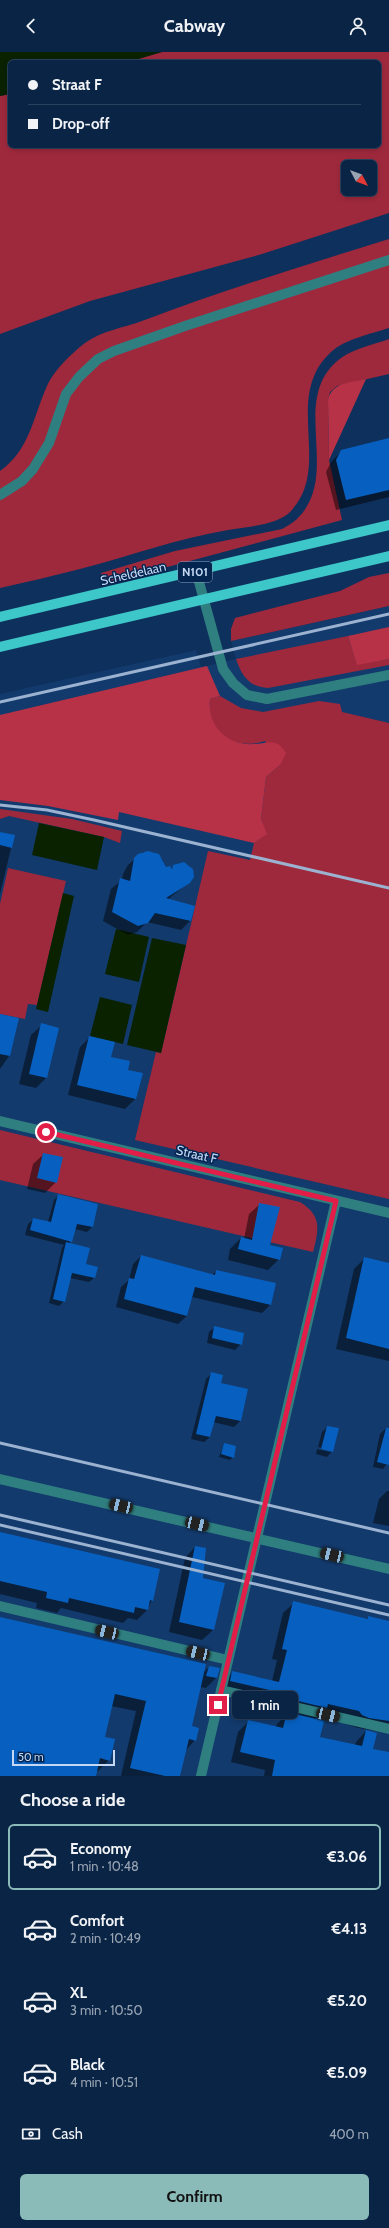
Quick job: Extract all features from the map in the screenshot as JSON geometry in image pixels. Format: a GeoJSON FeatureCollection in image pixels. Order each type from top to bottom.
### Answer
{"type":"FeatureCollection","features":[{"type":"Feature","properties":{"kind":"main road","name":"Scheldelaan"},"geometry":{"type":"LineString","coordinates":[[0,617],[389,525]]}},
{"type":"Feature","properties":{"kind":"main road","name":"N101"},"geometry":{"type":"LineString","coordinates":[[0,647],[389,556]]}},
{"type":"Feature","properties":{"kind":"street"},"geometry":{"type":"LineString","coordinates":[[0,495],[22,481],[33,469],[49,443],[66,394],[98,359],[114,351],[185,326],[389,260]]}},
{"type":"Feature","properties":{"kind":"street"},"geometry":{"type":"LineString","coordinates":[[196,571],[223,669],[233,683],[247,695],[267,699],[389,675]]}},
{"type":"Feature","properties":{"kind":"street","name":"Straat F"},"geometry":{"type":"LineString","coordinates":[[0,1121],[389,1213]]}},
{"type":"Feature","properties":{"kind":"street"},"geometry":{"type":"LineString","coordinates":[[201,1776],[336,1201]]}},
{"type":"Feature","properties":{"kind":"street"},"geometry":{"type":"LineString","coordinates":[[0,1479],[389,1568]]}},
{"type":"Feature","properties":{"kind":"street"},"geometry":{"type":"LineString","coordinates":[[0,1606],[228,1660]]}},
{"type":"Feature","properties":{"kind":"street"},"geometry":{"type":"LineString","coordinates":[[221,1690],[389,1730]]}},
{"type":"Feature","properties":{"kind":"shaded area"},"geometry":{"type":"Polygon","coordinates":[[[0,52],[162,52],[135,60],[8,60],[8,94],[0,96],[0,52]]]}},
{"type":"Feature","properties":{"kind":"shaded area"},"geometry":{"type":"Polygon","coordinates":[[[162,52],[389,52],[389,213],[262,254],[90,301],[0,334],[0,96],[8,94],[8,148],[381,148],[381,60],[135,60],[162,52]]]}},
{"type":"Feature","properties":{"kind":"shaded area"},"geometry":{"type":"Polygon","coordinates":[[[389,239],[389,328],[358,337],[337,347],[331,352],[317,370],[310,390],[308,410],[308,474],[303,493],[291,511],[278,520],[270,523],[190,538],[80,569],[0,588],[0,471],[10,463],[24,443],[30,432],[50,380],[64,362],[85,343],[98,335],[234,288],[389,239]]]}},
{"type":"Feature","properties":{"kind":"shaded area"},"geometry":{"type":"Polygon","coordinates":[[[389,339],[389,374],[337,386],[330,392],[328,400],[329,460],[342,520],[104,584],[101,573],[175,551],[282,529],[297,519],[310,501],[316,480],[317,459],[315,415],[318,394],[325,375],[341,358],[346,355],[358,349],[389,339]]]}},
{"type":"Feature","properties":{"kind":"shaded area"},"geometry":{"type":"Polygon","coordinates":[[[366,379],[329,460],[328,400],[330,394],[342,384],[366,379]]]}},
{"type":"Feature","properties":{"kind":"shaded area"},"geometry":{"type":"Polygon","coordinates":[[[389,573],[389,606],[231,641],[231,629],[235,618],[340,591],[369,577],[389,573]]]}},
{"type":"Feature","properties":{"kind":"shaded area"},"geometry":{"type":"Polygon","coordinates":[[[389,606],[389,1776],[0,1776],[0,694],[196,650],[201,667],[207,666],[236,659],[231,641],[389,606]]]}},
{"type":"Feature","properties":{"kind":"shaded area"},"geometry":{"type":"Polygon","coordinates":[[[389,627],[389,659],[357,665],[348,636],[389,627]]]}},
{"type":"Feature","properties":{"kind":"shaded area"},"geometry":{"type":"Polygon","coordinates":[[[348,636],[357,664],[389,659],[389,665],[268,688],[261,687],[247,680],[236,659],[348,636]]]}},
{"type":"Feature","properties":{"kind":"shaded area"},"geometry":{"type":"Polygon","coordinates":[[[207,666],[220,696],[210,699],[210,709],[215,726],[227,738],[235,742],[244,744],[275,743],[278,744],[286,753],[280,765],[266,777],[261,819],[267,834],[254,843],[119,812],[118,820],[48,806],[0,800],[0,715],[207,666]]]}},
{"type":"Feature","properties":{"kind":"shaded area"},"geometry":{"type":"Polygon","coordinates":[[[220,696],[241,708],[263,712],[319,701],[340,704],[342,712],[389,723],[389,1199],[135,1140],[156,1052],[161,1053],[208,851],[250,860],[254,843],[266,834],[261,819],[266,777],[280,765],[265,741],[243,743],[233,741],[217,730],[210,711],[210,699],[220,696]]]}},
{"type":"Feature","properties":{"kind":"shaded area"},"geometry":{"type":"Polygon","coordinates":[[[0,809],[72,819],[122,831],[120,843],[104,837],[9,816],[0,819],[0,809]]]}},
{"type":"Feature","properties":{"kind":"shaded area"},"geometry":{"type":"Polygon","coordinates":[[[39,823],[104,837],[97,870],[32,855],[39,823]]]}},
{"type":"Feature","properties":{"kind":"shaded area"},"geometry":{"type":"Polygon","coordinates":[[[8,868],[66,881],[37,1005],[28,1004],[25,1019],[0,1014],[0,904],[8,868]]]}},
{"type":"Feature","properties":{"kind":"shaded area"},"geometry":{"type":"Polygon","coordinates":[[[63,893],[74,896],[48,1012],[36,1009],[63,893]]]}},
{"type":"Feature","properties":{"kind":"shaded area"},"geometry":{"type":"Polygon","coordinates":[[[116,929],[149,937],[139,982],[105,974],[116,929]]]}},
{"type":"Feature","properties":{"kind":"shaded area"},"geometry":{"type":"Polygon","coordinates":[[[152,938],[186,945],[161,1053],[127,1045],[152,938]]]}},
{"type":"Feature","properties":{"kind":"shaded area"},"geometry":{"type":"Polygon","coordinates":[[[100,997],[132,1005],[123,1044],[90,1036],[100,997]]]}},
{"type":"Feature","properties":{"kind":"shaded area"},"geometry":{"type":"Polygon","coordinates":[[[0,1130],[300,1202],[312,1212],[317,1224],[317,1236],[313,1252],[0,1180],[0,1130]]]}},
{"type":"Feature","properties":{"kind":"building"},"geometry":{"type":"Polygon","coordinates":[[[389,438],[389,490],[346,500],[336,460],[341,450],[389,438]]]}},
{"type":"Feature","properties":{"kind":"building"},"geometry":{"type":"Polygon","coordinates":[[[0,832],[15,835],[12,848],[0,845],[0,832]]]}},
{"type":"Feature","properties":{"kind":"building"},"geometry":{"type":"Polygon","coordinates":[[[148,851],[159,854],[166,867],[170,866],[172,869],[173,865],[184,862],[193,869],[194,877],[190,883],[166,898],[195,906],[191,921],[155,913],[148,923],[138,926],[112,912],[120,878],[130,881],[134,858],[138,854],[148,851]]]}},
{"type":"Feature","properties":{"kind":"building"},"geometry":{"type":"Polygon","coordinates":[[[0,1014],[19,1018],[10,1056],[0,1054],[0,1014]]]}},
{"type":"Feature","properties":{"kind":"building"},"geometry":{"type":"Polygon","coordinates":[[[41,1023],[59,1028],[47,1078],[29,1074],[41,1023]]]}},
{"type":"Feature","properties":{"kind":"building"},"geometry":{"type":"Polygon","coordinates":[[[89,1036],[115,1042],[111,1057],[130,1061],[128,1070],[143,1073],[136,1099],[77,1085],[89,1036]]]}},
{"type":"Feature","properties":{"kind":"building"},"geometry":{"type":"Polygon","coordinates":[[[43,1153],[63,1157],[57,1183],[37,1178],[43,1153]]]}},
{"type":"Feature","properties":{"kind":"building"},"geometry":{"type":"Polygon","coordinates":[[[58,1194],[98,1204],[93,1227],[77,1224],[72,1242],[30,1230],[33,1218],[51,1222],[58,1194]]]}},
{"type":"Feature","properties":{"kind":"building"},"geometry":{"type":"Polygon","coordinates":[[[259,1203],[280,1207],[270,1245],[283,1248],[280,1260],[238,1249],[241,1237],[252,1240],[259,1203]]]}},
{"type":"Feature","properties":{"kind":"building"},"geometry":{"type":"Polygon","coordinates":[[[66,1242],[90,1248],[86,1264],[98,1267],[95,1278],[72,1273],[65,1302],[53,1299],[66,1242]]]}},
{"type":"Feature","properties":{"kind":"building"},"geometry":{"type":"Polygon","coordinates":[[[141,1255],[215,1275],[216,1270],[276,1283],[271,1305],[195,1287],[187,1316],[124,1299],[129,1278],[134,1279],[141,1255]]]}},
{"type":"Feature","properties":{"kind":"building"},"geometry":{"type":"Polygon","coordinates":[[[364,1257],[389,1263],[389,1349],[346,1338],[364,1257]]]}},
{"type":"Feature","properties":{"kind":"building"},"geometry":{"type":"Polygon","coordinates":[[[214,1326],[244,1333],[242,1345],[212,1338],[214,1326]]]}},
{"type":"Feature","properties":{"kind":"building"},"geometry":{"type":"Polygon","coordinates":[[[211,1372],[223,1375],[221,1383],[248,1389],[241,1421],[216,1416],[210,1437],[196,1434],[211,1372]]]}},
{"type":"Feature","properties":{"kind":"building"},"geometry":{"type":"Polygon","coordinates":[[[327,1426],[339,1428],[333,1452],[321,1449],[327,1426]]]}},
{"type":"Feature","properties":{"kind":"building"},"geometry":{"type":"Polygon","coordinates":[[[386,1428],[389,1428],[389,1465],[377,1462],[386,1428]]]}},
{"type":"Feature","properties":{"kind":"building"},"geometry":{"type":"Polygon","coordinates":[[[224,1443],[236,1446],[234,1458],[221,1454],[224,1443]]]}},
{"type":"Feature","properties":{"kind":"building"},"geometry":{"type":"Polygon","coordinates":[[[0,1532],[160,1569],[153,1601],[150,1600],[148,1610],[135,1607],[134,1613],[69,1598],[68,1603],[46,1598],[47,1592],[0,1581],[0,1532]]]}},
{"type":"Feature","properties":{"kind":"building"},"geometry":{"type":"Polygon","coordinates":[[[195,1546],[206,1548],[203,1578],[225,1583],[214,1630],[179,1622],[195,1546]]]}},
{"type":"Feature","properties":{"kind":"building"},"geometry":{"type":"Polygon","coordinates":[[[293,1601],[368,1619],[368,1616],[389,1621],[389,1721],[369,1718],[362,1715],[359,1711],[328,1704],[327,1708],[290,1699],[291,1695],[230,1681],[232,1671],[279,1682],[287,1650],[282,1649],[293,1601]]]}},
{"type":"Feature","properties":{"kind":"building"},"geometry":{"type":"Polygon","coordinates":[[[0,1617],[206,1664],[192,1726],[199,1728],[196,1741],[189,1739],[180,1776],[165,1776],[130,1768],[146,1701],[115,1694],[105,1737],[115,1739],[110,1761],[100,1758],[96,1776],[0,1776],[0,1617]]]}},
{"type":"Feature","properties":{"kind":"building"},"geometry":{"type":"Polygon","coordinates":[[[209,1666],[220,1668],[217,1678],[206,1676],[209,1666]]]}},
{"type":"Feature","properties":{"kind":"building"},"geometry":{"type":"Polygon","coordinates":[[[287,1712],[324,1721],[320,1737],[362,1746],[366,1730],[377,1733],[373,1749],[389,1752],[389,1776],[272,1776],[275,1760],[240,1752],[248,1720],[283,1728],[287,1712]]]}},
{"type":"Feature","properties":{"kind":"railway"},"geometry":{"type":"LineString","coordinates":[[0,702],[389,614]]}},
{"type":"Feature","properties":{"kind":"railway"},"geometry":{"type":"LineString","coordinates":[[0,805],[47,810],[94,820],[389,888]]}},
{"type":"Feature","properties":{"kind":"railway"},"geometry":{"type":"LineString","coordinates":[[0,1443],[389,1533]]}},
{"type":"Feature","properties":{"kind":"railway"},"geometry":{"type":"LineString","coordinates":[[0,1515],[389,1605]]}},
{"type":"Feature","properties":{"kind":"railway"},"geometry":{"type":"LineString","coordinates":[[0,1525],[389,1615]]}},
{"type":"Feature","properties":{"kind":"route"},"geometry":{"type":"LineString","coordinates":[[46,1132],[336,1201],[275,1455],[218,1705]]}}]}
